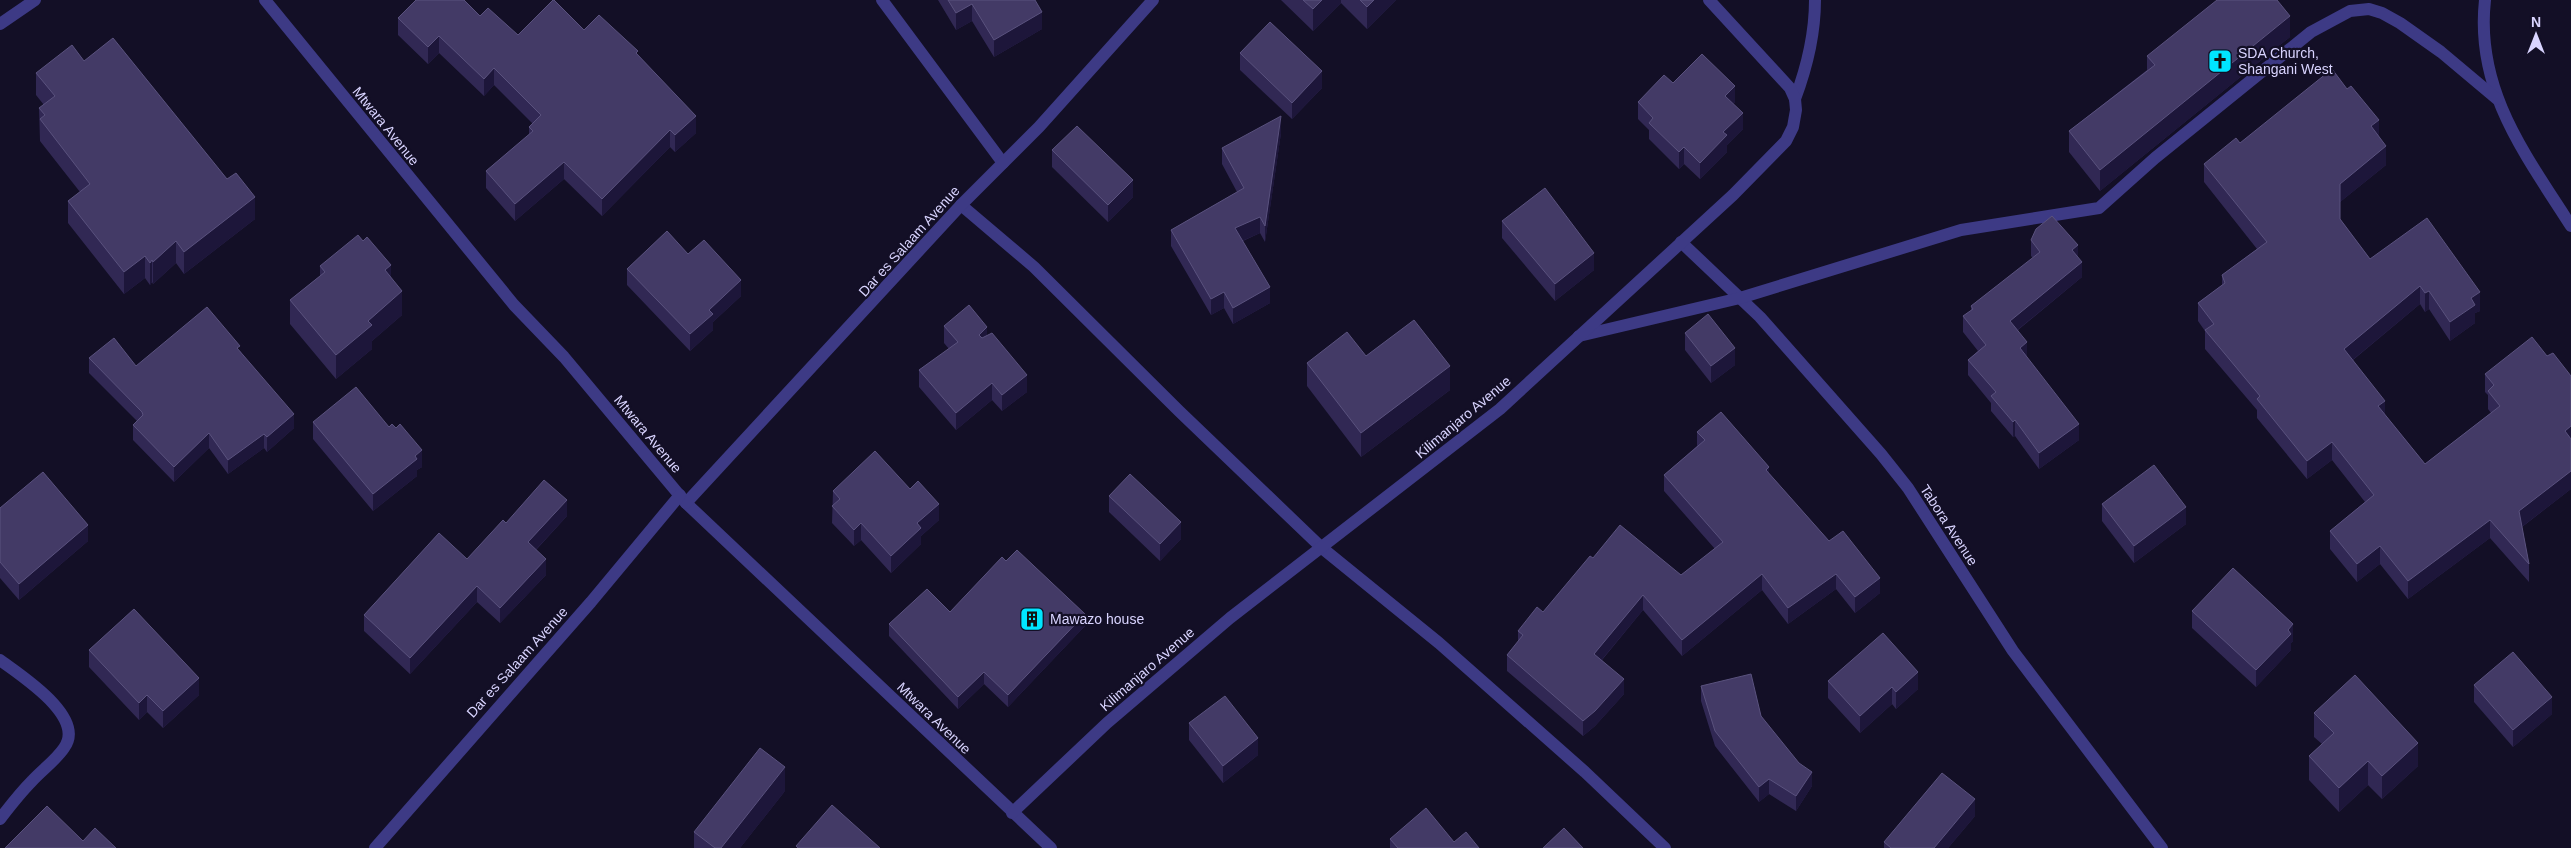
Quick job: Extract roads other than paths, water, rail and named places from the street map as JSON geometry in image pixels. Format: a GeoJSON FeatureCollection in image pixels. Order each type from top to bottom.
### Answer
{"type":"FeatureCollection","features":[{"type":"Feature","properties":{"kind":"street"},"geometry":{"type":"LineString","coordinates":[[0,24],[35,0]]}},
{"type":"Feature","properties":{"kind":"street","name":"Mtwara Avenue"},"geometry":{"type":"LineString","coordinates":[[265,0],[514,305],[564,357],[683,499],[1051,848]]}},
{"type":"Feature","properties":{"kind":"street"},"geometry":{"type":"LineString","coordinates":[[882,0],[1003,163]]}},
{"type":"Feature","properties":{"kind":"street","name":"Dar es Salaam Avenue"},"geometry":{"type":"LineString","coordinates":[[375,848],[683,499],[961,205],[1039,127],[1153,0]]}},
{"type":"Feature","properties":{"kind":"street"},"geometry":{"type":"LineString","coordinates":[[1709,0],[1790,88],[1795,99]]}},
{"type":"Feature","properties":{"kind":"street","name":"Kilimanjaro Avenue"},"geometry":{"type":"LineString","coordinates":[[1012,813],[1107,723],[1223,624],[1500,409],[1733,195],[1786,141],[1792,127],[1795,99],[1810,48],[1815,21],[1815,0]]}},
{"type":"Feature","properties":{"kind":"street"},"geometry":{"type":"LineString","coordinates":[[2485,0],[2485,38],[2489,77],[2497,99],[2509,128],[2571,226]]}},
{"type":"Feature","properties":{"kind":"street"},"geometry":{"type":"LineString","coordinates":[[1577,337],[1740,298],[1961,230],[2099,208],[2155,158],[2312,32],[2350,11],[2369,9],[2382,13],[2400,23],[2441,52],[2497,99]]}},
{"type":"Feature","properties":{"kind":"street"},"geometry":{"type":"LineString","coordinates":[[961,205],[1034,267],[1179,412],[1322,548],[1440,643],[1585,772],[1665,848]]}},
{"type":"Feature","properties":{"kind":"street","name":"Tabora Avenue"},"geometry":{"type":"LineString","coordinates":[[1681,242],[1740,298],[1858,426],[1908,488],[2013,651],[2162,848]]}},
{"type":"Feature","properties":{"kind":"street"},"geometry":{"type":"LineString","coordinates":[[0,660],[41,690],[57,708],[67,727],[68,734],[64,748],[24,790],[0,819]]}},
{"type":"Feature","properties":{"kind":"place","name":"SDA Church, Shangani West"},"geometry":{"type":"Point","coordinates":[2220,61]}},
{"type":"Feature","properties":{"kind":"place","name":"Mawazo house"},"geometry":{"type":"Point","coordinates":[1032,619]}}]}
